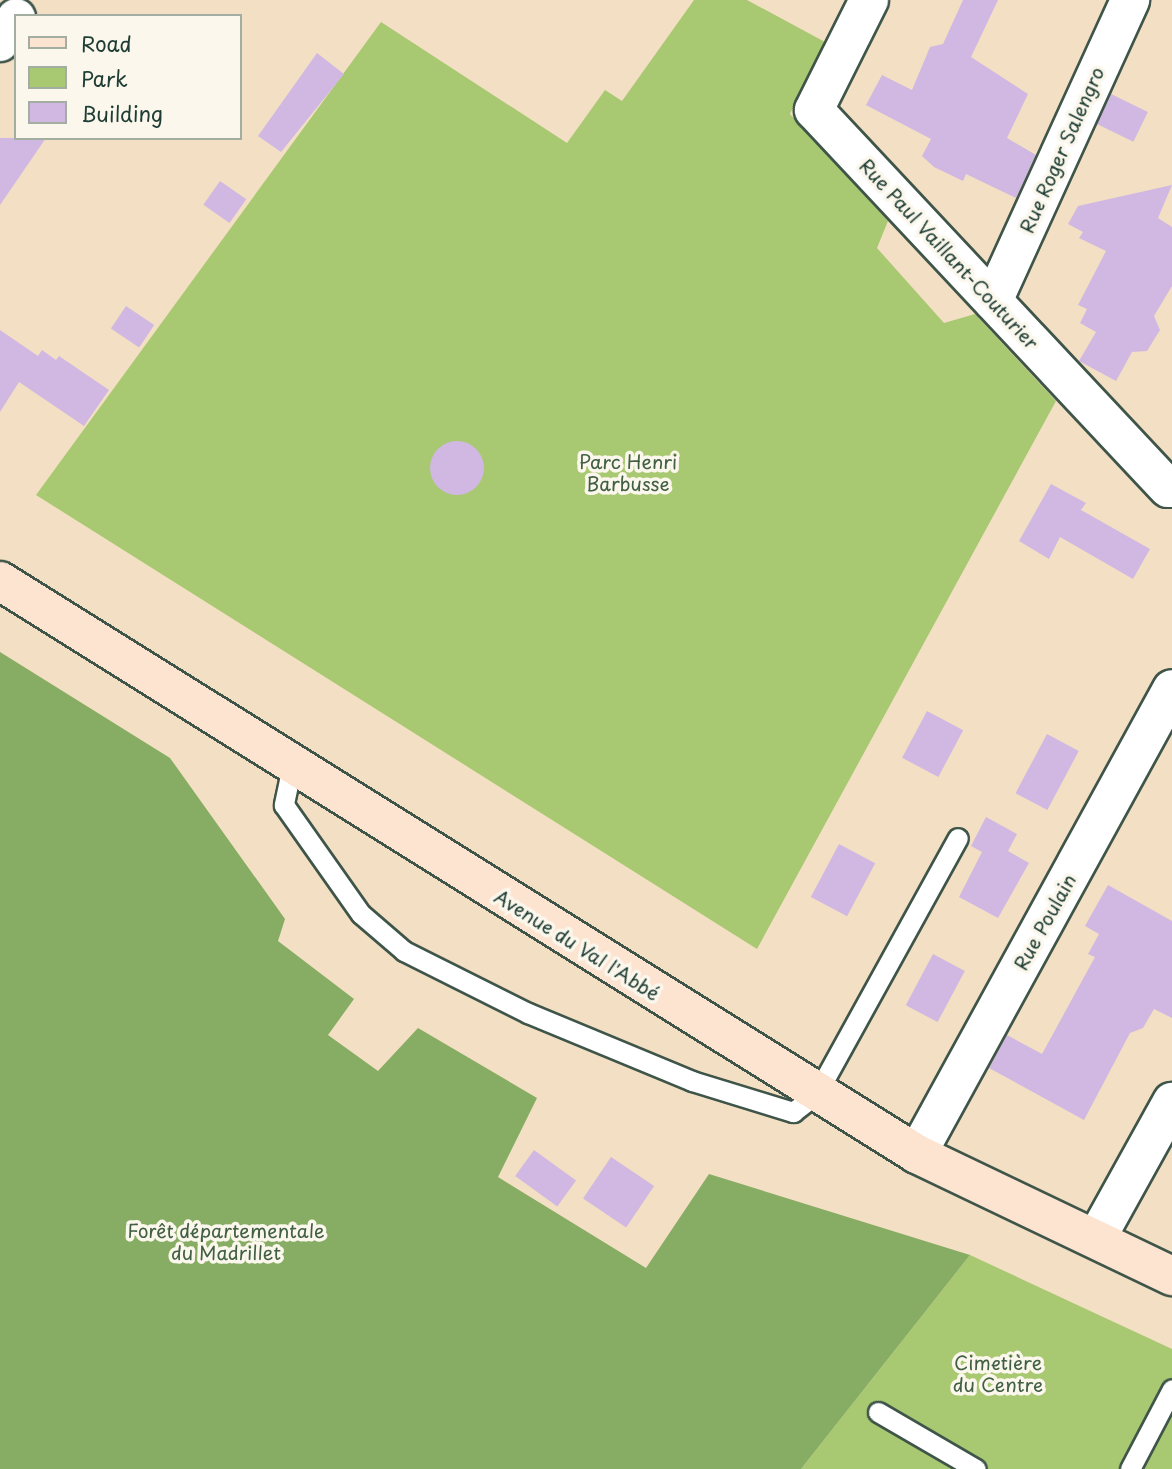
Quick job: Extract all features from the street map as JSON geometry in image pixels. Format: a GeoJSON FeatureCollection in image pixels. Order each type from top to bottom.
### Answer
{"type":"FeatureCollection","features":[{"type":"Feature","properties":{"kind":"main road","name":"Avenue du Val l'Abbé"},"geometry":{"type":"LineString","coordinates":[[0,581],[292,766],[917,1154],[1172,1276]]}},
{"type":"Feature","properties":{"kind":"street","name":"Rue Paul Vaillant-Couturier"},"geometry":{"type":"LineString","coordinates":[[869,0],[814,110],[1171,487]]}},
{"type":"Feature","properties":{"kind":"street","name":"Rue Roger Salengro"},"geometry":{"type":"LineString","coordinates":[[993,301],[1130,0]]}},
{"type":"Feature","properties":{"kind":"street"},"geometry":{"type":"LineString","coordinates":[[0,41],[14,21]]}},
{"type":"Feature","properties":{"kind":"street","name":"Rue Poulain"},"geometry":{"type":"LineString","coordinates":[[917,1154],[1172,690]]}},
{"type":"Feature","properties":{"kind":"street"},"geometry":{"type":"LineString","coordinates":[[1096,1239],[1172,1102]]}},
{"type":"Feature","properties":{"kind":"lane"},"geometry":{"type":"LineString","coordinates":[[292,766],[284,805],[361,914],[404,951],[528,1013],[692,1081],[793,1112],[817,1093],[958,838]]}},
{"type":"Feature","properties":{"kind":"lane"},"geometry":{"type":"LineString","coordinates":[[1130,1469],[1172,1389]]}},
{"type":"Feature","properties":{"kind":"lane"},"geometry":{"type":"LineString","coordinates":[[878,1412],[976,1469]]}},
{"type":"Feature","properties":{"kind":"green space","name":"Parc Henri Barbusse"},"geometry":{"type":"Polygon","coordinates":[[[694,0],[747,0],[825,42],[790,114],[888,221],[877,248],[944,323],[975,314],[1056,401],[757,949],[36,495],[381,22],[567,143],[605,90],[622,101],[694,0]]]}},
{"type":"Feature","properties":{"kind":"green space","name":"Forêt départementale du Madrillet"},"geometry":{"type":"Polygon","coordinates":[[[0,652],[170,758],[285,919],[278,941],[354,999],[328,1035],[378,1071],[418,1028],[537,1098],[498,1177],[646,1268],[709,1174],[970,1255],[801,1469],[0,1469],[0,652]]]}},
{"type":"Feature","properties":{"kind":"green space","name":"Cimetière du Centre"},"geometry":{"type":"Polygon","coordinates":[[[970,1255],[1172,1349],[1172,1469],[801,1469],[970,1255]]]}},
{"type":"Feature","properties":{"kind":"building"},"geometry":{"type":"Polygon","coordinates":[[[963,0],[998,0],[971,57],[1028,94],[1007,138],[1036,155],[1016,198],[966,174],[963,181],[934,167],[922,156],[931,139],[866,105],[882,75],[912,90],[930,47],[943,44],[963,0]]]}},
{"type":"Feature","properties":{"kind":"building"},"geometry":{"type":"Polygon","coordinates":[[[317,53],[344,74],[281,152],[258,136],[317,53]]]}},
{"type":"Feature","properties":{"kind":"building"},"geometry":{"type":"Polygon","coordinates":[[[1111,94],[1148,112],[1133,142],[1097,124],[1111,94]]]}},
{"type":"Feature","properties":{"kind":"building"},"geometry":{"type":"Polygon","coordinates":[[[0,138],[45,140],[0,205],[0,138]]]}},
{"type":"Feature","properties":{"kind":"building"},"geometry":{"type":"Polygon","coordinates":[[[220,181],[246,199],[230,223],[203,205],[220,181]]]}},
{"type":"Feature","properties":{"kind":"building"},"geometry":{"type":"Polygon","coordinates":[[[1172,185],[1158,218],[1172,227],[1172,286],[1154,316],[1160,330],[1147,351],[1132,352],[1116,381],[1079,361],[1096,332],[1080,323],[1087,309],[1078,305],[1106,251],[1079,238],[1083,232],[1068,224],[1078,206],[1172,185]]]}},
{"type":"Feature","properties":{"kind":"building"},"geometry":{"type":"Polygon","coordinates":[[[126,306],[154,325],[139,347],[111,328],[126,306]]]}},
{"type":"Feature","properties":{"kind":"building"},"geometry":{"type":"Polygon","coordinates":[[[0,330],[38,356],[42,350],[56,360],[59,356],[109,390],[84,426],[19,382],[0,412],[0,330]]]}},
{"type":"Feature","properties":{"kind":"building"},"geometry":{"type":"Polygon","coordinates":[[[457,441],[476,449],[484,468],[476,487],[457,495],[438,487],[430,468],[438,449],[457,441]]]}},
{"type":"Feature","properties":{"kind":"building"},"geometry":{"type":"Polygon","coordinates":[[[1051,484],[1086,503],[1081,510],[1150,549],[1133,579],[1060,537],[1049,559],[1019,541],[1051,484]]]}},
{"type":"Feature","properties":{"kind":"building"},"geometry":{"type":"Polygon","coordinates":[[[927,711],[963,730],[938,777],[902,758],[927,711]]]}},
{"type":"Feature","properties":{"kind":"building"},"geometry":{"type":"Polygon","coordinates":[[[1047,734],[1079,751],[1047,810],[1016,793],[1047,734]]]}},
{"type":"Feature","properties":{"kind":"building"},"geometry":{"type":"Polygon","coordinates":[[[986,817],[1017,834],[1008,851],[1029,863],[998,918],[959,897],[982,852],[971,846],[986,817]]]}},
{"type":"Feature","properties":{"kind":"building"},"geometry":{"type":"Polygon","coordinates":[[[839,844],[875,863],[847,916],[811,897],[839,844]]]}},
{"type":"Feature","properties":{"kind":"building"},"geometry":{"type":"Polygon","coordinates":[[[1108,885],[1172,921],[1172,1018],[1154,1009],[1143,1028],[1130,1033],[1084,1120],[989,1068],[1007,1035],[1042,1054],[1095,957],[1088,954],[1099,934],[1085,926],[1108,885]]]}},
{"type":"Feature","properties":{"kind":"building"},"geometry":{"type":"Polygon","coordinates":[[[933,954],[965,971],[938,1022],[906,1005],[933,954]]]}},
{"type":"Feature","properties":{"kind":"building"},"geometry":{"type":"Polygon","coordinates":[[[534,1150],[576,1181],[557,1206],[515,1176],[534,1150]]]}},
{"type":"Feature","properties":{"kind":"building"},"geometry":{"type":"Polygon","coordinates":[[[611,1157],[654,1186],[626,1228],[583,1198],[611,1157]]]}}]}
